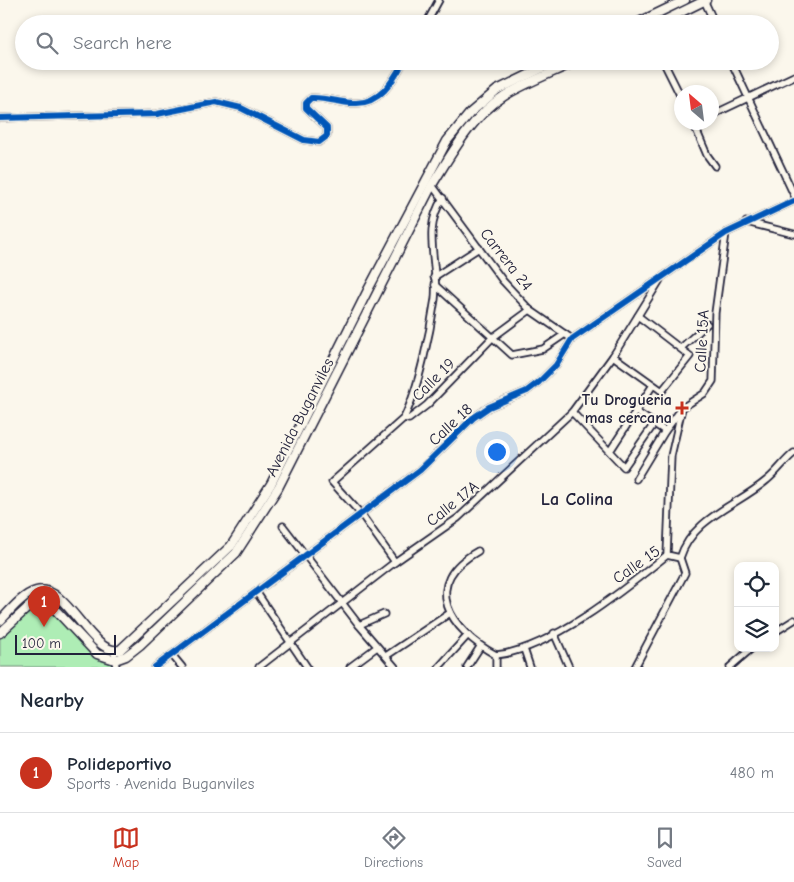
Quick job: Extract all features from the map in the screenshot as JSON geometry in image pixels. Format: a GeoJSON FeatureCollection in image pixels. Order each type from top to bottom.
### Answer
{"type":"FeatureCollection","features":[{"type":"Feature","properties":{"kind":"main road"},"geometry":{"type":"LineString","coordinates":[[654,15],[685,0]]}},
{"type":"Feature","properties":{"kind":"main road"},"geometry":{"type":"LineString","coordinates":[[675,15],[705,0]]}},
{"type":"Feature","properties":{"kind":"main road","name":"Avenida Buganviles"},"geometry":{"type":"LineString","coordinates":[[114,651],[126,647],[231,546],[271,484],[369,288],[447,141],[470,113],[497,90],[538,70]]}},
{"type":"Feature","properties":{"kind":"main road","name":"Avenida Buganviles"},"geometry":{"type":"LineString","coordinates":[[116,664],[140,645],[236,553],[278,488],[432,185],[456,147],[477,120],[504,96],[559,70]]}},
{"type":"Feature","properties":{"kind":"main road"},"geometry":{"type":"LineString","coordinates":[[0,620],[34,591],[47,590],[60,600],[100,643],[114,651]]}},
{"type":"Feature","properties":{"kind":"main road"},"geometry":{"type":"LineString","coordinates":[[0,633],[34,602],[49,603],[97,654],[116,664]]}},
{"type":"Feature","properties":{"kind":"street"},"geometry":{"type":"LineString","coordinates":[[431,15],[440,0]]}},
{"type":"Feature","properties":{"kind":"street"},"geometry":{"type":"LineString","coordinates":[[705,0],[711,15]]}},
{"type":"Feature","properties":{"kind":"street"},"geometry":{"type":"LineString","coordinates":[[0,118],[157,114],[216,102],[240,108],[304,140],[319,142],[327,136],[327,128],[306,108],[306,103],[311,98],[324,97],[353,103],[373,99],[385,91],[398,70]]}},
{"type":"Feature","properties":{"kind":"street"},"geometry":{"type":"LineString","coordinates":[[668,70],[675,85]]}},
{"type":"Feature","properties":{"kind":"street"},"geometry":{"type":"LineString","coordinates":[[735,70],[794,195]]}},
{"type":"Feature","properties":{"kind":"street"},"geometry":{"type":"LineString","coordinates":[[719,112],[794,76]]}},
{"type":"Feature","properties":{"kind":"street"},"geometry":{"type":"LineString","coordinates":[[697,130],[707,155],[715,166]]}},
{"type":"Feature","properties":{"kind":"street","name":"Carrera 24"},"geometry":{"type":"LineString","coordinates":[[432,185],[503,281],[530,310],[572,339]]}},
{"type":"Feature","properties":{"kind":"street"},"geometry":{"type":"LineString","coordinates":[[404,418],[410,406],[425,348],[435,298],[431,224],[436,208],[442,198]]}},
{"type":"Feature","properties":{"kind":"street","name":"Calle 18"},"geometry":{"type":"LineString","coordinates":[[155,667],[420,470],[473,418],[489,407],[527,391],[539,382],[556,365],[572,339],[726,232],[794,201]]}},
{"type":"Feature","properties":{"kind":"street"},"geometry":{"type":"LineString","coordinates":[[746,222],[794,234]]}},
{"type":"Feature","properties":{"kind":"street","name":"Calle 15A"},"geometry":{"type":"LineString","coordinates":[[682,408],[705,393],[713,381],[715,314],[726,232]]}},
{"type":"Feature","properties":{"kind":"street"},"geometry":{"type":"LineString","coordinates":[[434,277],[479,248]]}},
{"type":"Feature","properties":{"kind":"street","name":"Calle 17A"},"geometry":{"type":"LineString","coordinates":[[259,667],[395,562],[458,518],[572,412],[613,356],[662,278]]}},
{"type":"Feature","properties":{"kind":"street"},"geometry":{"type":"LineString","coordinates":[[435,285],[512,355],[543,349],[565,334]]}},
{"type":"Feature","properties":{"kind":"street","name":"Calle 19"},"geometry":{"type":"LineString","coordinates":[[361,514],[332,482],[404,418],[410,419],[427,405],[492,338],[530,310]]}},
{"type":"Feature","properties":{"kind":"street"},"geometry":{"type":"LineString","coordinates":[[613,356],[662,392],[690,356],[638,316]]}},
{"type":"Feature","properties":{"kind":"street"},"geometry":{"type":"LineString","coordinates":[[681,348],[706,324]]}},
{"type":"Feature","properties":{"kind":"street"},"geometry":{"type":"LineString","coordinates":[[610,451],[653,386]]}},
{"type":"Feature","properties":{"kind":"street"},"geometry":{"type":"LineString","coordinates":[[636,479],[665,431],[682,408]]}},
{"type":"Feature","properties":{"kind":"street"},"geometry":{"type":"LineString","coordinates":[[667,555],[671,456],[682,408]]}},
{"type":"Feature","properties":{"kind":"street"},"geometry":{"type":"LineString","coordinates":[[635,411],[665,431]]}},
{"type":"Feature","properties":{"kind":"street"},"geometry":{"type":"LineString","coordinates":[[572,412],[624,467],[654,424]]}},
{"type":"Feature","properties":{"kind":"street","name":"Calle 15"},"geometry":{"type":"LineString","coordinates":[[496,655],[524,648],[588,615],[667,555],[680,558],[684,546],[694,531],[766,481],[794,453]]}},
{"type":"Feature","properties":{"kind":"street"},"geometry":{"type":"LineString","coordinates":[[361,514],[395,562]]}},
{"type":"Feature","properties":{"kind":"street"},"geometry":{"type":"LineString","coordinates":[[283,526],[359,625],[396,667]]}},
{"type":"Feature","properties":{"kind":"street"},"geometry":{"type":"LineString","coordinates":[[478,551],[459,565],[449,578],[444,595],[450,613],[468,635],[480,646],[496,655],[496,667]]}},
{"type":"Feature","properties":{"kind":"street"},"geometry":{"type":"LineString","coordinates":[[635,667],[685,573],[680,558]]}},
{"type":"Feature","properties":{"kind":"street"},"geometry":{"type":"LineString","coordinates":[[257,593],[307,667]]}},
{"type":"Feature","properties":{"kind":"street"},"geometry":{"type":"LineString","coordinates":[[386,656],[450,613]]}},
{"type":"Feature","properties":{"kind":"street"},"geometry":{"type":"LineString","coordinates":[[359,625],[384,614]]}},
{"type":"Feature","properties":{"kind":"street"},"geometry":{"type":"LineString","coordinates":[[779,629],[794,620]]}},
{"type":"Feature","properties":{"kind":"street"},"geometry":{"type":"LineString","coordinates":[[554,633],[569,667]]}},
{"type":"Feature","properties":{"kind":"street"},"geometry":{"type":"LineString","coordinates":[[439,667],[468,635]]}},
{"type":"Feature","properties":{"kind":"street"},"geometry":{"type":"LineString","coordinates":[[467,667],[480,646]]}},
{"type":"Feature","properties":{"kind":"street"},"geometry":{"type":"LineString","coordinates":[[350,667],[377,647]]}},
{"type":"Feature","properties":{"kind":"street"},"geometry":{"type":"LineString","coordinates":[[524,648],[530,667]]}},
{"type":"Feature","properties":{"kind":"street"},"geometry":{"type":"LineString","coordinates":[[114,651],[116,664]]}},
{"type":"Feature","properties":{"kind":"street"},"geometry":{"type":"LineString","coordinates":[[730,667],[747,652]]}},
{"type":"Feature","properties":{"kind":"street"},"geometry":{"type":"LineString","coordinates":[[172,655],[182,667]]}},
{"type":"Feature","properties":{"kind":"green space"},"geometry":{"type":"Polygon","coordinates":[[[49,603],[86,643],[115,660],[116,667],[0,667],[0,633],[29,606],[49,603]]]}},
{"type":"Feature","properties":{"kind":"cycle path"},"geometry":{"type":"LineString","coordinates":[[0,118],[157,114],[216,102],[241,108],[304,140],[319,142],[327,136],[327,128],[306,108],[306,103],[311,98],[362,103],[378,96],[390,84],[399,70]]}},
{"type":"Feature","properties":{"kind":"cycle path"},"geometry":{"type":"LineString","coordinates":[[155,667],[420,470],[473,418],[489,407],[527,391],[539,382],[556,365],[572,339],[726,233],[794,201]]}},
{"type":"Feature","properties":{"kind":"place","name":"Tu Drogueria mas cercana"},"geometry":{"type":"Point","coordinates":[682,408]}},
{"type":"Feature","properties":{"kind":"place","name":"Polideportivo"},"geometry":{"type":"Point","coordinates":[44,627]}},
{"type":"Feature","properties":{"kind":"district","name":"La Colina"},"geometry":{"type":"Point","coordinates":[577,499]}}]}
